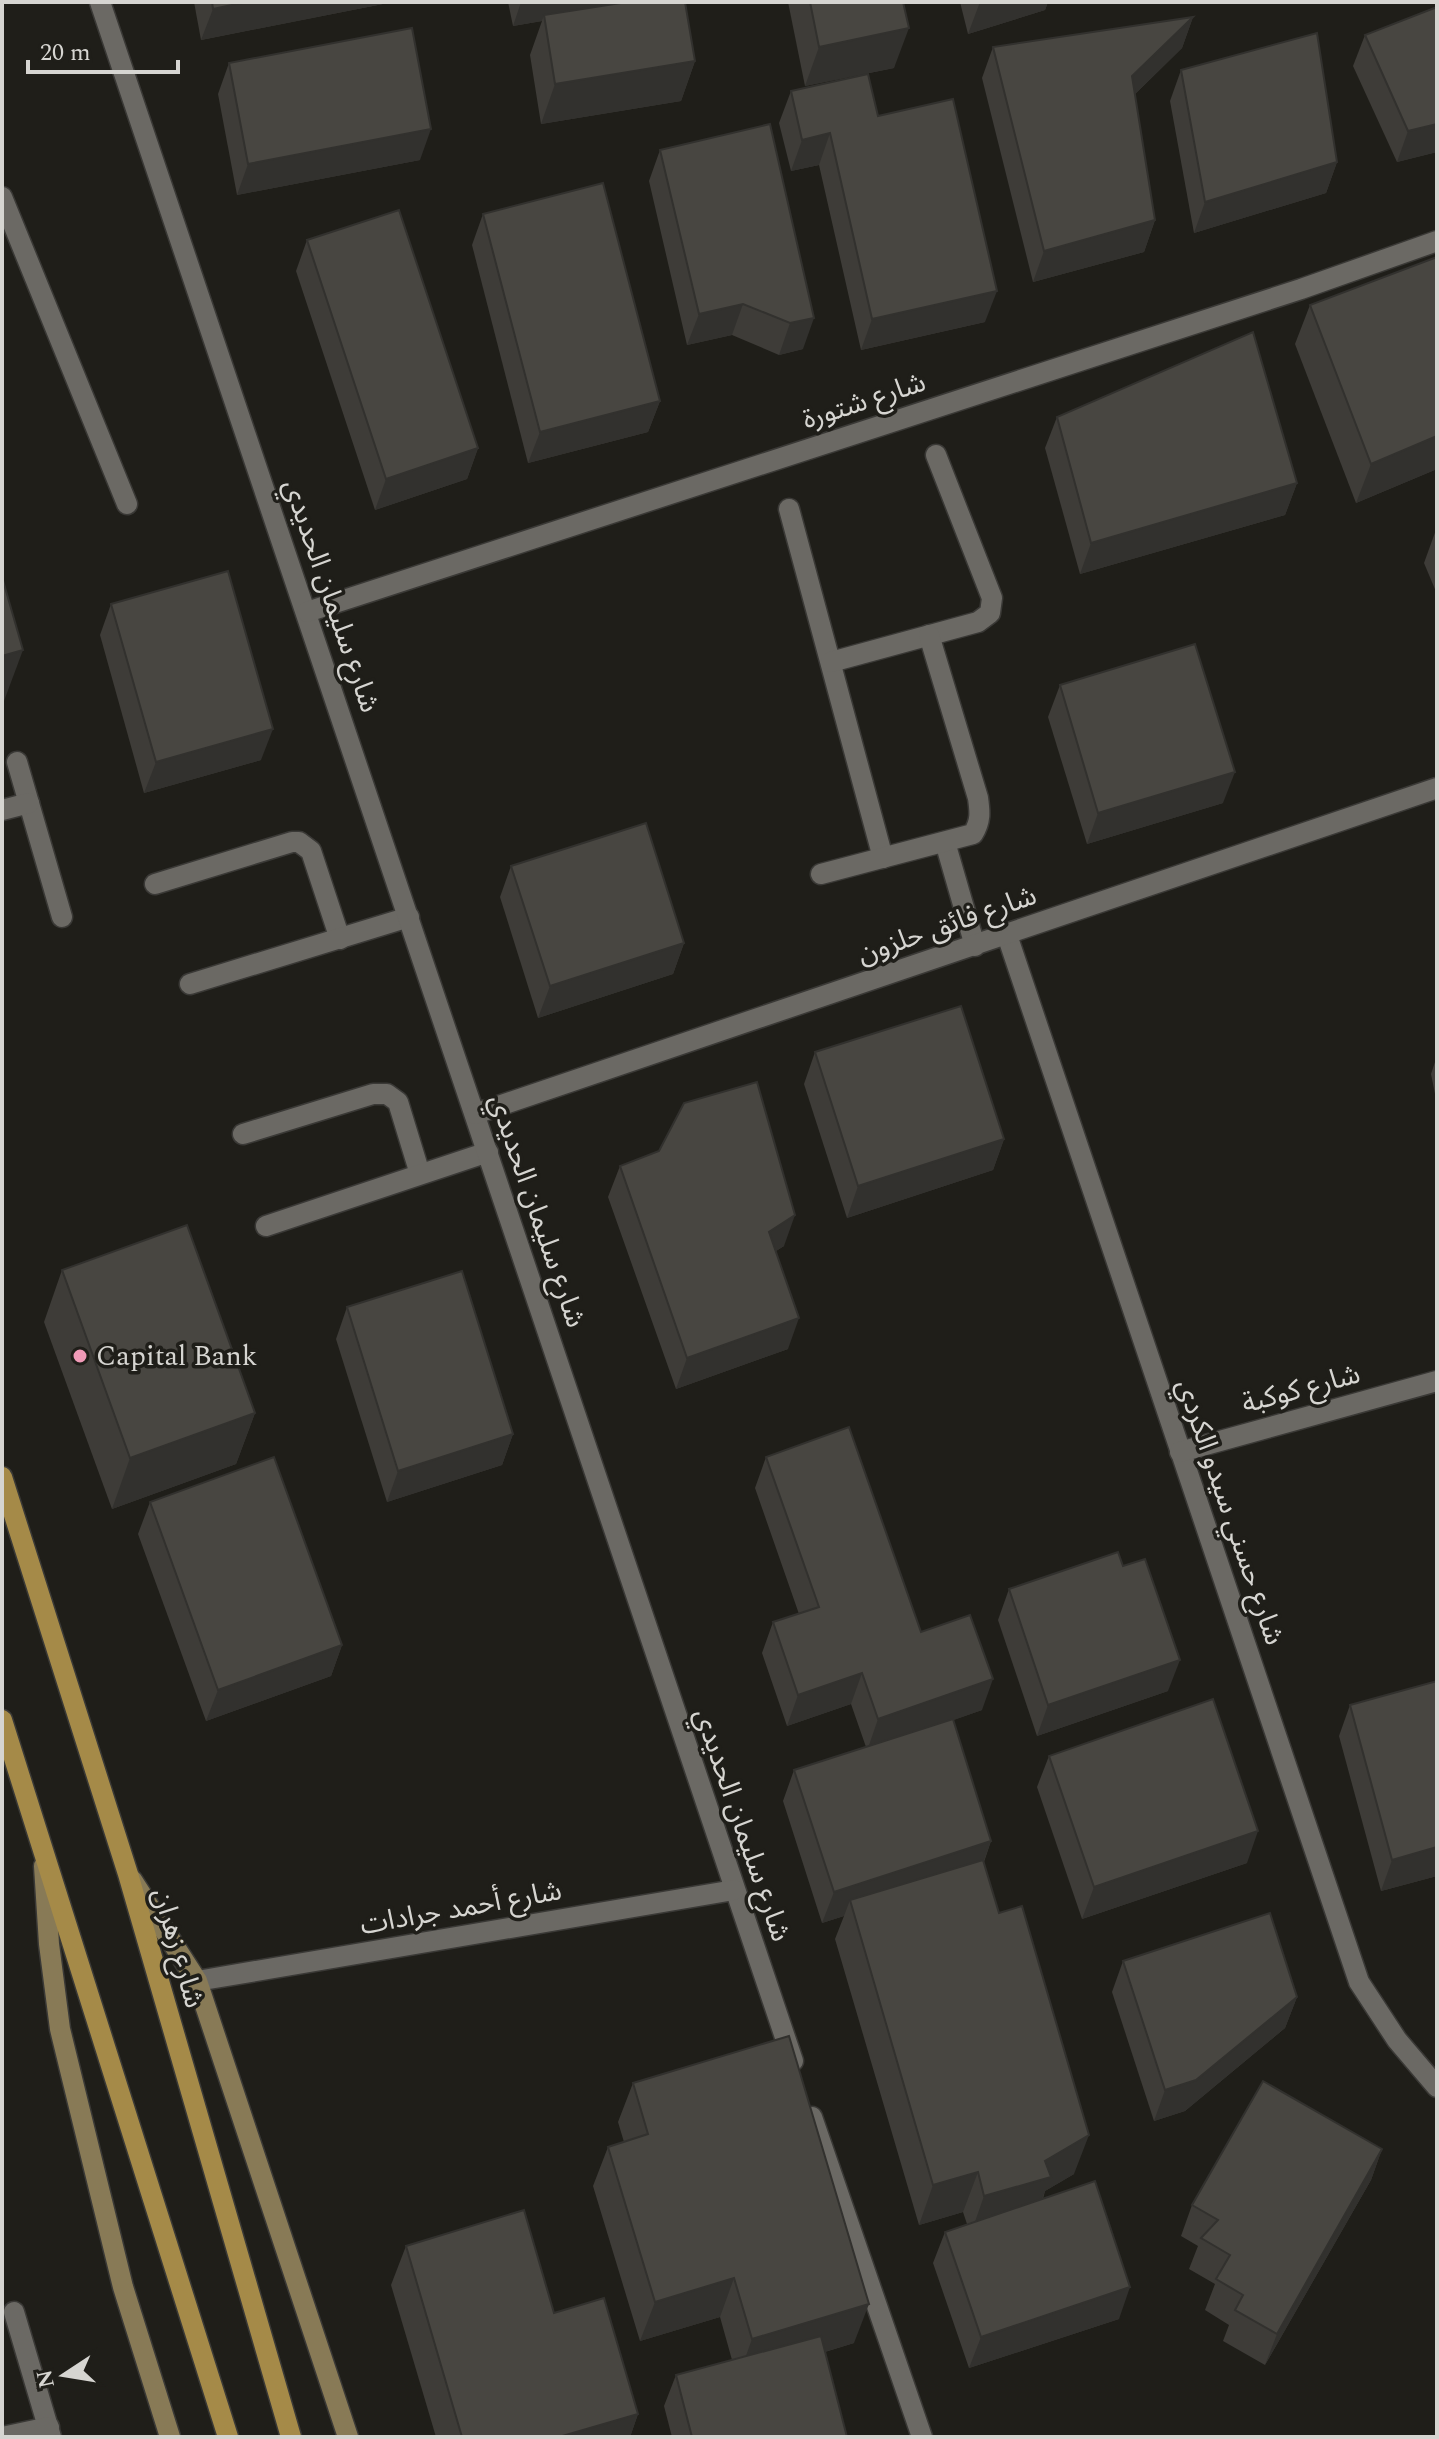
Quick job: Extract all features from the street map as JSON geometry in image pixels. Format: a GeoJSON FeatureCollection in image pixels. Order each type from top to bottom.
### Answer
{"type":"FeatureCollection","features":[{"type":"Feature","properties":{"kind":"main road","name":"شارع زهران"},"geometry":{"type":"LineString","coordinates":[[2,1477],[128,1874],[291,2437]]}},
{"type":"Feature","properties":{"kind":"main road"},"geometry":{"type":"LineString","coordinates":[[2,1720],[228,2437]]}},
{"type":"Feature","properties":{"kind":"street","name":"شارع سليمان الحديدي"},"geometry":{"type":"LineString","coordinates":[[100,2],[734,1890],[922,2437]]}},
{"type":"Feature","properties":{"kind":"street"},"geometry":{"type":"LineString","coordinates":[[2,197],[10,237],[127,504]]}},
{"type":"Feature","properties":{"kind":"street","name":"شارع شتورة"},"geometry":{"type":"LineString","coordinates":[[307,612],[1301,289],[1437,241]]}},
{"type":"Feature","properties":{"kind":"street"},"geometry":{"type":"LineString","coordinates":[[831,662],[984,619],[990,613],[992,598],[936,455]]}},
{"type":"Feature","properties":{"kind":"street"},"geometry":{"type":"LineString","coordinates":[[789,509],[883,858]]}},
{"type":"Feature","properties":{"kind":"street"},"geometry":{"type":"LineString","coordinates":[[821,874],[973,834],[981,816],[978,798],[929,635]]}},
{"type":"Feature","properties":{"kind":"street"},"geometry":{"type":"LineString","coordinates":[[17,762],[62,917]]}},
{"type":"Feature","properties":{"kind":"street","name":"شارع فائق حلزون"},"geometry":{"type":"LineString","coordinates":[[475,1114],[1437,788]]}},
{"type":"Feature","properties":{"kind":"street"},"geometry":{"type":"LineString","coordinates":[[2,810],[29,803]]}},
{"type":"Feature","properties":{"kind":"street"},"geometry":{"type":"LineString","coordinates":[[155,884],[299,842],[311,851],[340,939]]}},
{"type":"Feature","properties":{"kind":"street"},"geometry":{"type":"LineString","coordinates":[[945,842],[975,946]]}},
{"type":"Feature","properties":{"kind":"street"},"geometry":{"type":"LineString","coordinates":[[190,984],[409,917]]}},
{"type":"Feature","properties":{"kind":"street","name":"شارع حسني سيدو الكردي"},"geometry":{"type":"LineString","coordinates":[[1007,935],[1359,1982],[1397,2040],[1437,2087]]}},
{"type":"Feature","properties":{"kind":"street"},"geometry":{"type":"LineString","coordinates":[[243,1134],[373,1094],[387,1094],[398,1102],[420,1174]]}},
{"type":"Feature","properties":{"kind":"street"},"geometry":{"type":"LineString","coordinates":[[266,1226],[488,1152]]}},
{"type":"Feature","properties":{"kind":"street","name":"شارع كوكبة"},"geometry":{"type":"LineString","coordinates":[[1180,1452],[1437,1381]]}},
{"type":"Feature","properties":{"kind":"street"},"geometry":{"type":"LineString","coordinates":[[42,1846],[49,1944],[60,2029],[123,2287],[170,2437]]}},
{"type":"Feature","properties":{"kind":"street"},"geometry":{"type":"LineString","coordinates":[[128,1874],[197,1981],[348,2437]]}},
{"type":"Feature","properties":{"kind":"street","name":"شارع أحمد جرادات"},"geometry":{"type":"LineString","coordinates":[[197,1981],[734,1890]]}},
{"type":"Feature","properties":{"kind":"street"},"geometry":{"type":"LineString","coordinates":[[2,2437],[50,2432],[14,2312]]}},
{"type":"Feature","properties":{"kind":"building"},"geometry":{"type":"Polygon","coordinates":[[[212,2],[246,2],[213,9],[212,2]]]}},
{"type":"Feature","properties":{"kind":"building"},"geometry":{"type":"Polygon","coordinates":[[[627,2],[685,2],[695,61],[555,84],[544,15],[627,2]]]}},
{"type":"Feature","properties":{"kind":"building"},"geometry":{"type":"Polygon","coordinates":[[[810,2],[903,2],[909,28],[819,47],[810,2]]]}},
{"type":"Feature","properties":{"kind":"building"},"geometry":{"type":"Polygon","coordinates":[[[1437,7],[1437,124],[1408,131],[1365,35],[1437,7]]]}},
{"type":"Feature","properties":{"kind":"building"},"geometry":{"type":"Polygon","coordinates":[[[1193,17],[1132,76],[1155,220],[1044,251],[993,47],[1193,17]]]}},
{"type":"Feature","properties":{"kind":"building"},"geometry":{"type":"Polygon","coordinates":[[[412,28],[431,129],[248,164],[229,63],[412,28]]]}},
{"type":"Feature","properties":{"kind":"building"},"geometry":{"type":"Polygon","coordinates":[[[1317,33],[1337,162],[1205,202],[1181,70],[1317,33]]]}},
{"type":"Feature","properties":{"kind":"building"},"geometry":{"type":"Polygon","coordinates":[[[868,74],[878,116],[953,99],[997,291],[872,319],[830,133],[802,140],[791,91],[868,74]]]}},
{"type":"Feature","properties":{"kind":"building"},"geometry":{"type":"Polygon","coordinates":[[[770,124],[814,318],[790,323],[743,304],[699,314],[660,150],[770,124]]]}},
{"type":"Feature","properties":{"kind":"building"},"geometry":{"type":"Polygon","coordinates":[[[603,183],[660,401],[540,432],[483,214],[603,183]]]}},
{"type":"Feature","properties":{"kind":"building"},"geometry":{"type":"Polygon","coordinates":[[[399,210],[478,448],[386,479],[307,240],[399,210]]]}},
{"type":"Feature","properties":{"kind":"building"},"geometry":{"type":"Polygon","coordinates":[[[1437,257],[1437,436],[1371,464],[1310,305],[1437,257]]]}},
{"type":"Feature","properties":{"kind":"building"},"geometry":{"type":"Polygon","coordinates":[[[1253,332],[1297,483],[1091,543],[1057,417],[1253,332]]]}},
{"type":"Feature","properties":{"kind":"building"},"geometry":{"type":"Polygon","coordinates":[[[228,571],[273,729],[156,762],[111,604],[228,571]]]}},
{"type":"Feature","properties":{"kind":"building"},"geometry":{"type":"Polygon","coordinates":[[[2,577],[23,650],[2,656],[2,577]]]}},
{"type":"Feature","properties":{"kind":"building"},"geometry":{"type":"Polygon","coordinates":[[[1195,644],[1235,772],[1098,813],[1060,685],[1195,644]]]}},
{"type":"Feature","properties":{"kind":"building"},"geometry":{"type":"Polygon","coordinates":[[[646,823],[684,943],[550,986],[511,866],[646,823]]]}},
{"type":"Feature","properties":{"kind":"building"},"geometry":{"type":"Polygon","coordinates":[[[961,1006],[1004,1139],[858,1186],[815,1052],[961,1006]]]}},
{"type":"Feature","properties":{"kind":"building"},"geometry":{"type":"Polygon","coordinates":[[[757,1082],[795,1215],[769,1232],[799,1318],[687,1358],[620,1166],[659,1151],[684,1103],[757,1082]]]}},
{"type":"Feature","properties":{"kind":"building"},"geometry":{"type":"Polygon","coordinates":[[[187,1225],[255,1413],[130,1458],[62,1270],[187,1225]]]}},
{"type":"Feature","properties":{"kind":"building"},"geometry":{"type":"Polygon","coordinates":[[[462,1271],[513,1434],[398,1471],[347,1307],[462,1271]]]}},
{"type":"Feature","properties":{"kind":"building"},"geometry":{"type":"Polygon","coordinates":[[[849,1427],[921,1632],[970,1615],[993,1679],[878,1719],[862,1673],[798,1695],[773,1622],[819,1607],[766,1457],[849,1427]]]}},
{"type":"Feature","properties":{"kind":"building"},"geometry":{"type":"Polygon","coordinates":[[[274,1457],[342,1645],[218,1690],[150,1502],[274,1457]]]}},
{"type":"Feature","properties":{"kind":"building"},"geometry":{"type":"Polygon","coordinates":[[[1118,1552],[1123,1566],[1145,1559],[1180,1660],[1048,1705],[1009,1589],[1118,1552]]]}},
{"type":"Feature","properties":{"kind":"building"},"geometry":{"type":"Polygon","coordinates":[[[1437,1681],[1437,1847],[1392,1860],[1350,1705],[1437,1681]]]}},
{"type":"Feature","properties":{"kind":"building"},"geometry":{"type":"Polygon","coordinates":[[[1213,1699],[1258,1831],[1094,1887],[1049,1756],[1213,1699]]]}},
{"type":"Feature","properties":{"kind":"building"},"geometry":{"type":"Polygon","coordinates":[[[953,1719],[991,1841],[834,1892],[794,1770],[953,1719]]]}},
{"type":"Feature","properties":{"kind":"building"},"geometry":{"type":"Polygon","coordinates":[[[983,1860],[999,1913],[1022,1906],[1089,2135],[1045,2161],[1051,2177],[984,2196],[978,2172],[933,2185],[850,1900],[983,1860]]]}},
{"type":"Feature","properties":{"kind":"building"},"geometry":{"type":"Polygon","coordinates":[[[1270,1913],[1297,1997],[1196,2080],[1165,2090],[1123,1961],[1270,1913]]]}},
{"type":"Feature","properties":{"kind":"building"},"geometry":{"type":"Polygon","coordinates":[[[789,2036],[869,2304],[752,2339],[734,2278],[655,2302],[608,2147],[648,2134],[633,2083],[789,2036]]]}},
{"type":"Feature","properties":{"kind":"building"},"geometry":{"type":"Polygon","coordinates":[[[1263,2081],[1382,2149],[1277,2334],[1235,2310],[1243,2295],[1216,2279],[1230,2255],[1201,2238],[1218,2220],[1192,2205],[1263,2081]]]}},
{"type":"Feature","properties":{"kind":"building"},"geometry":{"type":"Polygon","coordinates":[[[1095,2181],[1130,2287],[981,2337],[945,2232],[1095,2181]]]}},
{"type":"Feature","properties":{"kind":"building"},"geometry":{"type":"Polygon","coordinates":[[[524,2210],[554,2313],[604,2298],[638,2414],[559,2437],[462,2437],[406,2246],[524,2210]]]}},
{"type":"Feature","properties":{"kind":"building"},"geometry":{"type":"Polygon","coordinates":[[[821,2336],[847,2437],[692,2437],[676,2375],[821,2336]]]}},
{"type":"Feature","properties":{"kind":"place","name":"Capital Bank"},"geometry":{"type":"Point","coordinates":[80,1356]}}]}
